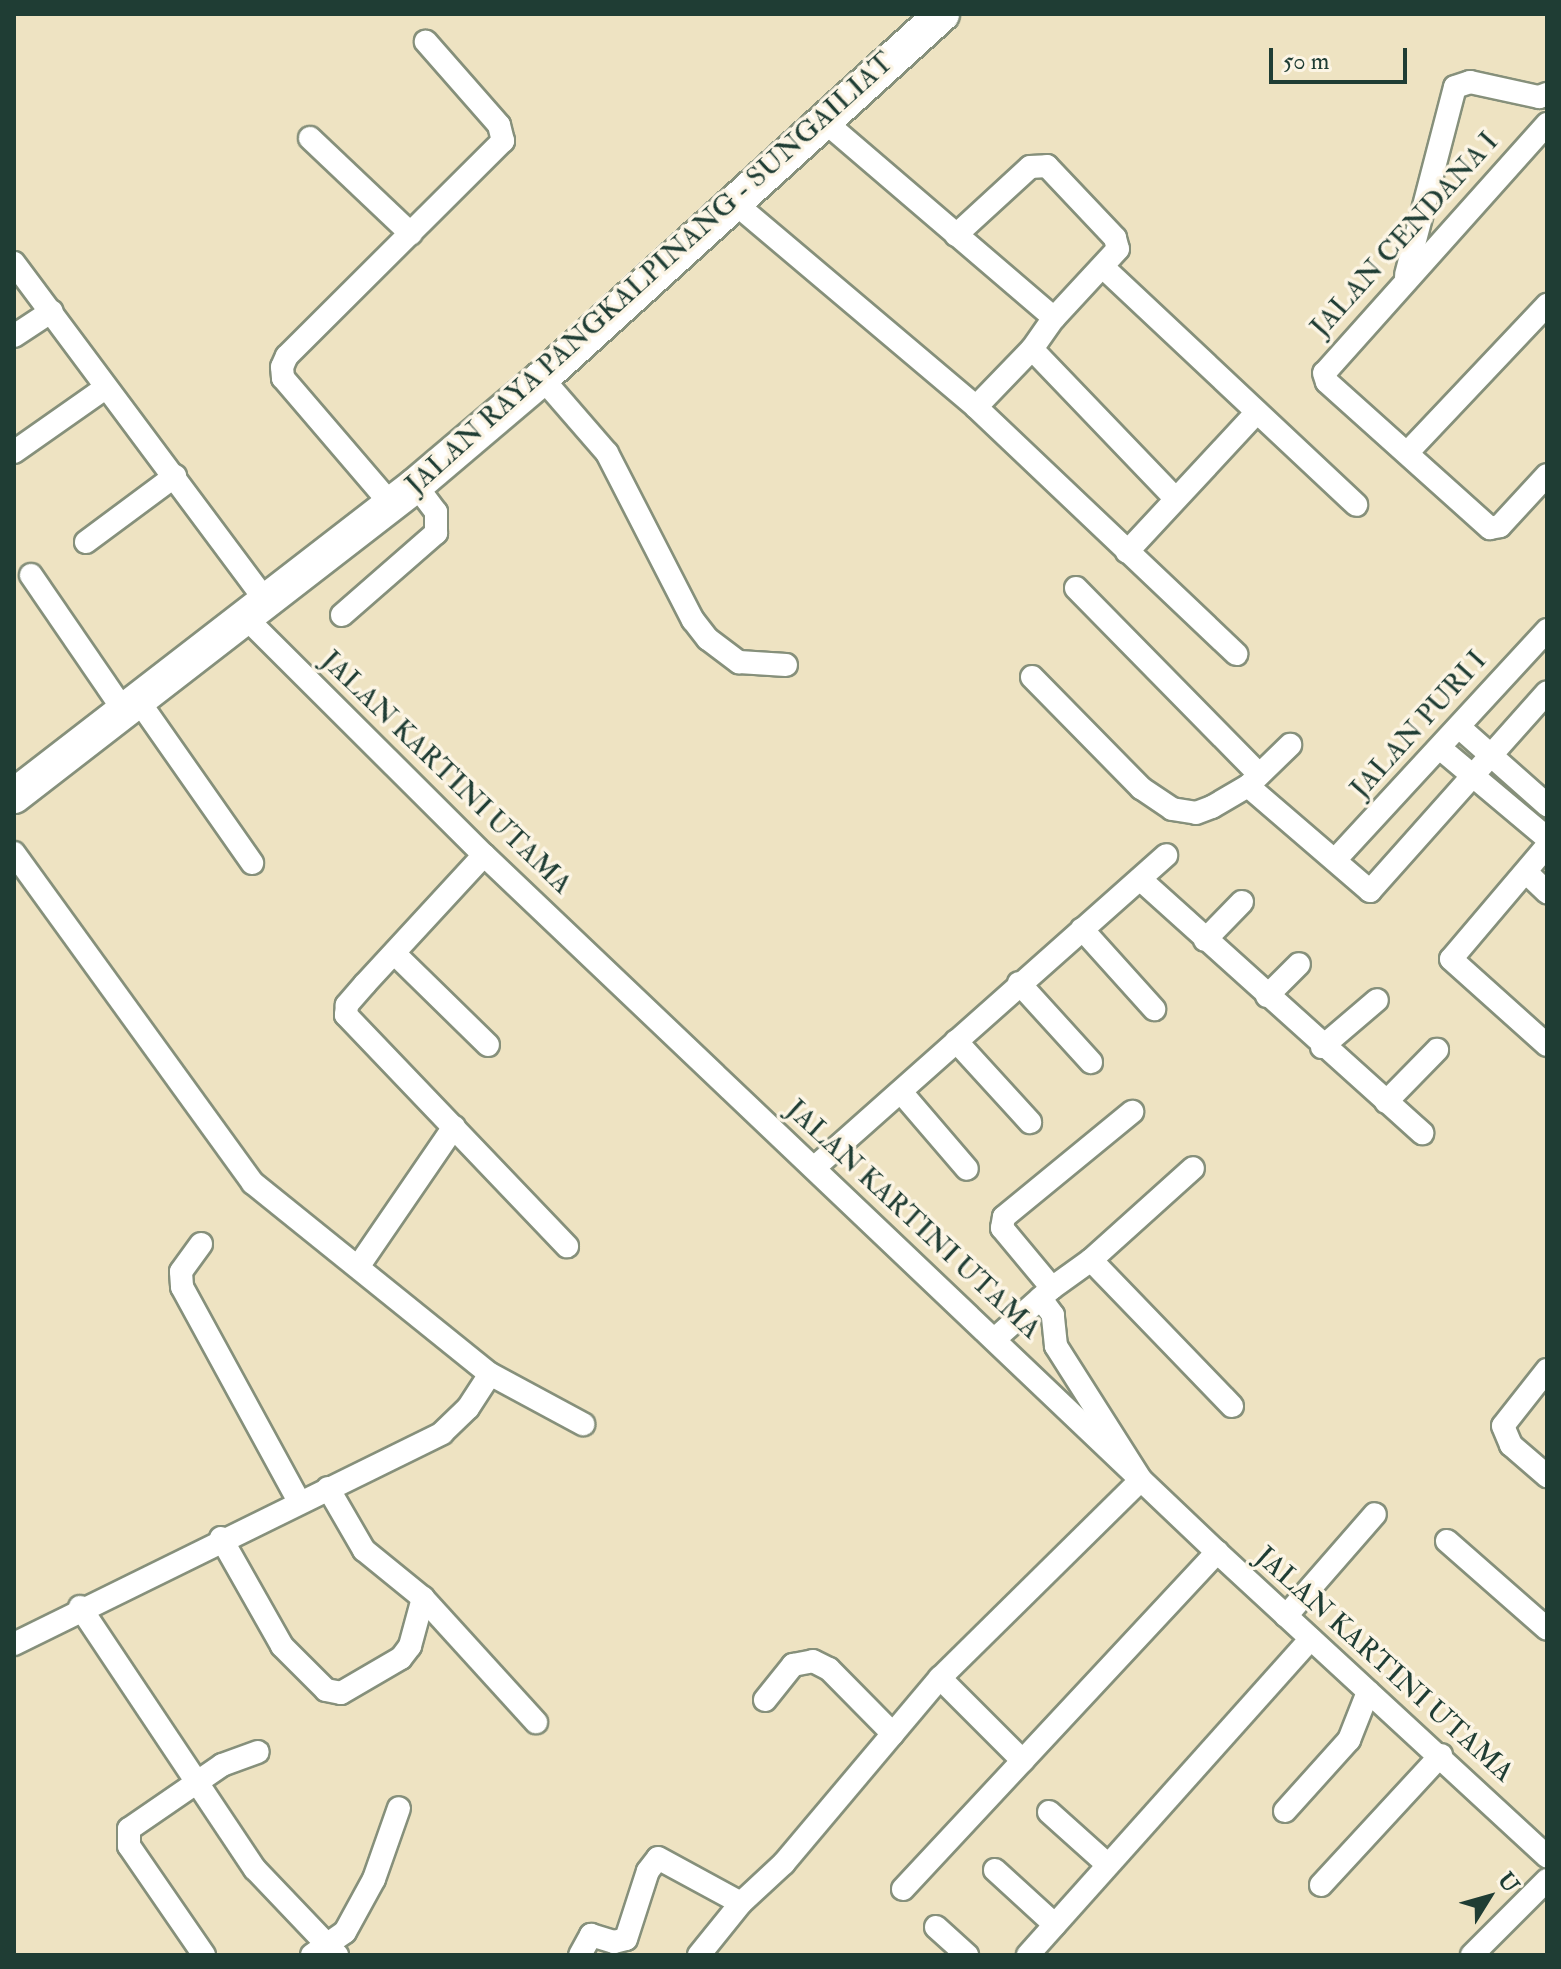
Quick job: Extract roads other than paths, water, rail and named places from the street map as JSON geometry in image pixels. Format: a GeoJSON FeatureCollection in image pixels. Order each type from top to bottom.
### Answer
{"type":"FeatureCollection","features":[{"type":"Feature","properties":{"kind":"highway","name":"JALAN RAYA PANGKALPINANG - SUNGAILIAT"},"geometry":{"type":"LineString","coordinates":[[14,796],[257,611],[403,495],[542,378],[942,14]]}},
{"type":"Feature","properties":{"kind":"street"},"geometry":{"type":"LineString","coordinates":[[342,615],[436,533],[436,512],[403,495],[283,378],[282,367],[287,356],[497,152],[504,133],[426,42]]}},
{"type":"Feature","properties":{"kind":"street"},"geometry":{"type":"LineString","coordinates":[[1406,277],[1455,87],[1470,82],[1544,103]]}},
{"type":"Feature","properties":{"kind":"street"},"geometry":{"type":"LineString","coordinates":[[824,121],[1054,318]]}},
{"type":"Feature","properties":{"kind":"street","name":"JALAN CENDANA I"},"geometry":{"type":"LineString","coordinates":[[1407,453],[1327,382],[1324,373],[1406,277],[1547,124]]}},
{"type":"Feature","properties":{"kind":"street"},"geometry":{"type":"LineString","coordinates":[[310,138],[411,234]]}},
{"type":"Feature","properties":{"kind":"street"},"geometry":{"type":"LineString","coordinates":[[956,235],[1030,167],[1041,165],[1115,238],[1117,253],[1054,318],[1032,349],[976,407]]}},
{"type":"Feature","properties":{"kind":"street"},"geometry":{"type":"LineString","coordinates":[[736,204],[976,407],[1236,654]]}},
{"type":"Feature","properties":{"kind":"street","name":"JALAN KARTINI UTAMA"},"geometry":{"type":"LineString","coordinates":[[14,263],[52,311],[105,388],[175,476],[257,611],[484,855],[996,1338],[1217,1552],[1441,1755],[1547,1856]]}},
{"type":"Feature","properties":{"kind":"street"},"geometry":{"type":"LineString","coordinates":[[1104,268],[1356,505]]}},
{"type":"Feature","properties":{"kind":"street"},"geometry":{"type":"LineString","coordinates":[[1547,305],[1407,453],[1494,528],[1547,475]]}},
{"type":"Feature","properties":{"kind":"street"},"geometry":{"type":"LineString","coordinates":[[14,336],[52,311]]}},
{"type":"Feature","properties":{"kind":"street"},"geometry":{"type":"LineString","coordinates":[[1032,349],[1175,498]]}},
{"type":"Feature","properties":{"kind":"street"},"geometry":{"type":"LineString","coordinates":[[542,378],[607,453],[693,620],[708,639],[739,662],[786,665]]}},
{"type":"Feature","properties":{"kind":"street"},"geometry":{"type":"LineString","coordinates":[[14,452],[105,388]]}},
{"type":"Feature","properties":{"kind":"street"},"geometry":{"type":"LineString","coordinates":[[1127,552],[1257,412]]}},
{"type":"Feature","properties":{"kind":"street"},"geometry":{"type":"LineString","coordinates":[[86,542],[175,476]]}},
{"type":"Feature","properties":{"kind":"street"},"geometry":{"type":"LineString","coordinates":[[31,575],[252,863]]}},
{"type":"Feature","properties":{"kind":"street"},"geometry":{"type":"LineString","coordinates":[[1076,588],[1254,780],[1370,891],[1547,692]]}},
{"type":"Feature","properties":{"kind":"street","name":"JALAN PURI I"},"geometry":{"type":"LineString","coordinates":[[1335,860],[1441,749],[1547,630]]}},
{"type":"Feature","properties":{"kind":"street"},"geometry":{"type":"LineString","coordinates":[[1032,677],[1141,788],[1172,809],[1196,813],[1254,780],[1290,745]]}},
{"type":"Feature","properties":{"kind":"street"},"geometry":{"type":"LineString","coordinates":[[1459,727],[1547,805]]}},
{"type":"Feature","properties":{"kind":"street"},"geometry":{"type":"LineString","coordinates":[[1441,749],[1547,838]]}},
{"type":"Feature","properties":{"kind":"street"},"geometry":{"type":"LineString","coordinates":[[1547,846],[1451,959],[1547,1045]]}},
{"type":"Feature","properties":{"kind":"street"},"geometry":{"type":"LineString","coordinates":[[14,853],[253,1183],[490,1374],[583,1424]]}},
{"type":"Feature","properties":{"kind":"street"},"geometry":{"type":"LineString","coordinates":[[484,855],[347,1005],[346,1015],[567,1246]]}},
{"type":"Feature","properties":{"kind":"street"},"geometry":{"type":"LineString","coordinates":[[814,1168],[1166,855]]}},
{"type":"Feature","properties":{"kind":"street"},"geometry":{"type":"LineString","coordinates":[[1527,873],[1547,892]]}},
{"type":"Feature","properties":{"kind":"street"},"geometry":{"type":"LineString","coordinates":[[1140,879],[1322,1047],[1422,1133]]}},
{"type":"Feature","properties":{"kind":"street"},"geometry":{"type":"LineString","coordinates":[[1205,940],[1242,902]]}},
{"type":"Feature","properties":{"kind":"street"},"geometry":{"type":"LineString","coordinates":[[1082,929],[1154,1009]]}},
{"type":"Feature","properties":{"kind":"street"},"geometry":{"type":"LineString","coordinates":[[395,954],[488,1045]]}},
{"type":"Feature","properties":{"kind":"street"},"geometry":{"type":"LineString","coordinates":[[1267,996],[1299,964]]}},
{"type":"Feature","properties":{"kind":"street"},"geometry":{"type":"LineString","coordinates":[[1019,983],[1091,1062]]}},
{"type":"Feature","properties":{"kind":"street"},"geometry":{"type":"LineString","coordinates":[[1322,1047],[1377,1000]]}},
{"type":"Feature","properties":{"kind":"street"},"geometry":{"type":"LineString","coordinates":[[956,1041],[1030,1122]]}},
{"type":"Feature","properties":{"kind":"street"},"geometry":{"type":"LineString","coordinates":[[1386,1102],[1437,1050]]}},
{"type":"Feature","properties":{"kind":"street"},"geometry":{"type":"LineString","coordinates":[[901,1092],[967,1169]]}},
{"type":"Feature","properties":{"kind":"street"},"geometry":{"type":"LineString","coordinates":[[699,1955],[741,1903],[784,1863],[940,1678],[1141,1480],[1059,1353],[1046,1293],[1001,1222],[1013,1206],[1132,1112]]}},
{"type":"Feature","properties":{"kind":"street"},"geometry":{"type":"LineString","coordinates":[[358,1267],[454,1127]]}},
{"type":"Feature","properties":{"kind":"street"},"geometry":{"type":"LineString","coordinates":[[996,1338],[1046,1293],[1091,1260],[1193,1168]]}},
{"type":"Feature","properties":{"kind":"street"},"geometry":{"type":"LineString","coordinates":[[201,1244],[181,1272],[182,1287],[299,1502]]}},
{"type":"Feature","properties":{"kind":"street"},"geometry":{"type":"LineString","coordinates":[[1091,1260],[1232,1406]]}},
{"type":"Feature","properties":{"kind":"street"},"geometry":{"type":"LineString","coordinates":[[1547,1370],[1503,1426],[1511,1445],[1547,1476]]}},
{"type":"Feature","properties":{"kind":"street"},"geometry":{"type":"LineString","coordinates":[[14,1644],[80,1607],[442,1433],[468,1408],[490,1374]]}},
{"type":"Feature","properties":{"kind":"street"},"geometry":{"type":"LineString","coordinates":[[328,1488],[364,1550],[423,1598],[536,1722]]}},
{"type":"Feature","properties":{"kind":"street"},"geometry":{"type":"LineString","coordinates":[[1286,1616],[1375,1514]]}},
{"type":"Feature","properties":{"kind":"street"},"geometry":{"type":"LineString","coordinates":[[221,1538],[282,1646],[326,1690],[341,1693],[401,1658],[410,1646],[423,1598]]}},
{"type":"Feature","properties":{"kind":"street"},"geometry":{"type":"LineString","coordinates":[[1447,1541],[1547,1629]]}},
{"type":"Feature","properties":{"kind":"street"},"geometry":{"type":"LineString","coordinates":[[903,1889],[1217,1552]]}},
{"type":"Feature","properties":{"kind":"street"},"geometry":{"type":"LineString","coordinates":[[80,1607],[255,1869],[326,1952],[345,1932],[374,1879],[399,1808]]}},
{"type":"Feature","properties":{"kind":"street"},"geometry":{"type":"LineString","coordinates":[[1028,1955],[1311,1639]]}},
{"type":"Feature","properties":{"kind":"street"},"geometry":{"type":"LineString","coordinates":[[765,1700],[793,1665],[813,1661],[829,1669],[893,1734]]}},
{"type":"Feature","properties":{"kind":"street"},"geometry":{"type":"LineString","coordinates":[[940,1678],[1023,1761]]}},
{"type":"Feature","properties":{"kind":"street"},"geometry":{"type":"LineString","coordinates":[[1285,1811],[1349,1740],[1368,1692]]}},
{"type":"Feature","properties":{"kind":"street"},"geometry":{"type":"LineString","coordinates":[[204,1955],[129,1846],[127,1836],[133,1825],[197,1781],[258,1752]]}},
{"type":"Feature","properties":{"kind":"street"},"geometry":{"type":"LineString","coordinates":[[1321,1885],[1441,1755]]}},
{"type":"Feature","properties":{"kind":"street"},"geometry":{"type":"LineString","coordinates":[[1049,1812],[1108,1865]]}},
{"type":"Feature","properties":{"kind":"street"},"geometry":{"type":"LineString","coordinates":[[580,1955],[591,1935],[614,1942],[626,1939],[648,1871],[658,1858],[741,1903]]}},
{"type":"Feature","properties":{"kind":"street"},"geometry":{"type":"LineString","coordinates":[[995,1870],[1055,1925]]}},
{"type":"Feature","properties":{"kind":"street"},"geometry":{"type":"LineString","coordinates":[[1472,1955],[1547,1880]]}},
{"type":"Feature","properties":{"kind":"street"},"geometry":{"type":"LineString","coordinates":[[936,1927],[967,1955]]}}]}
